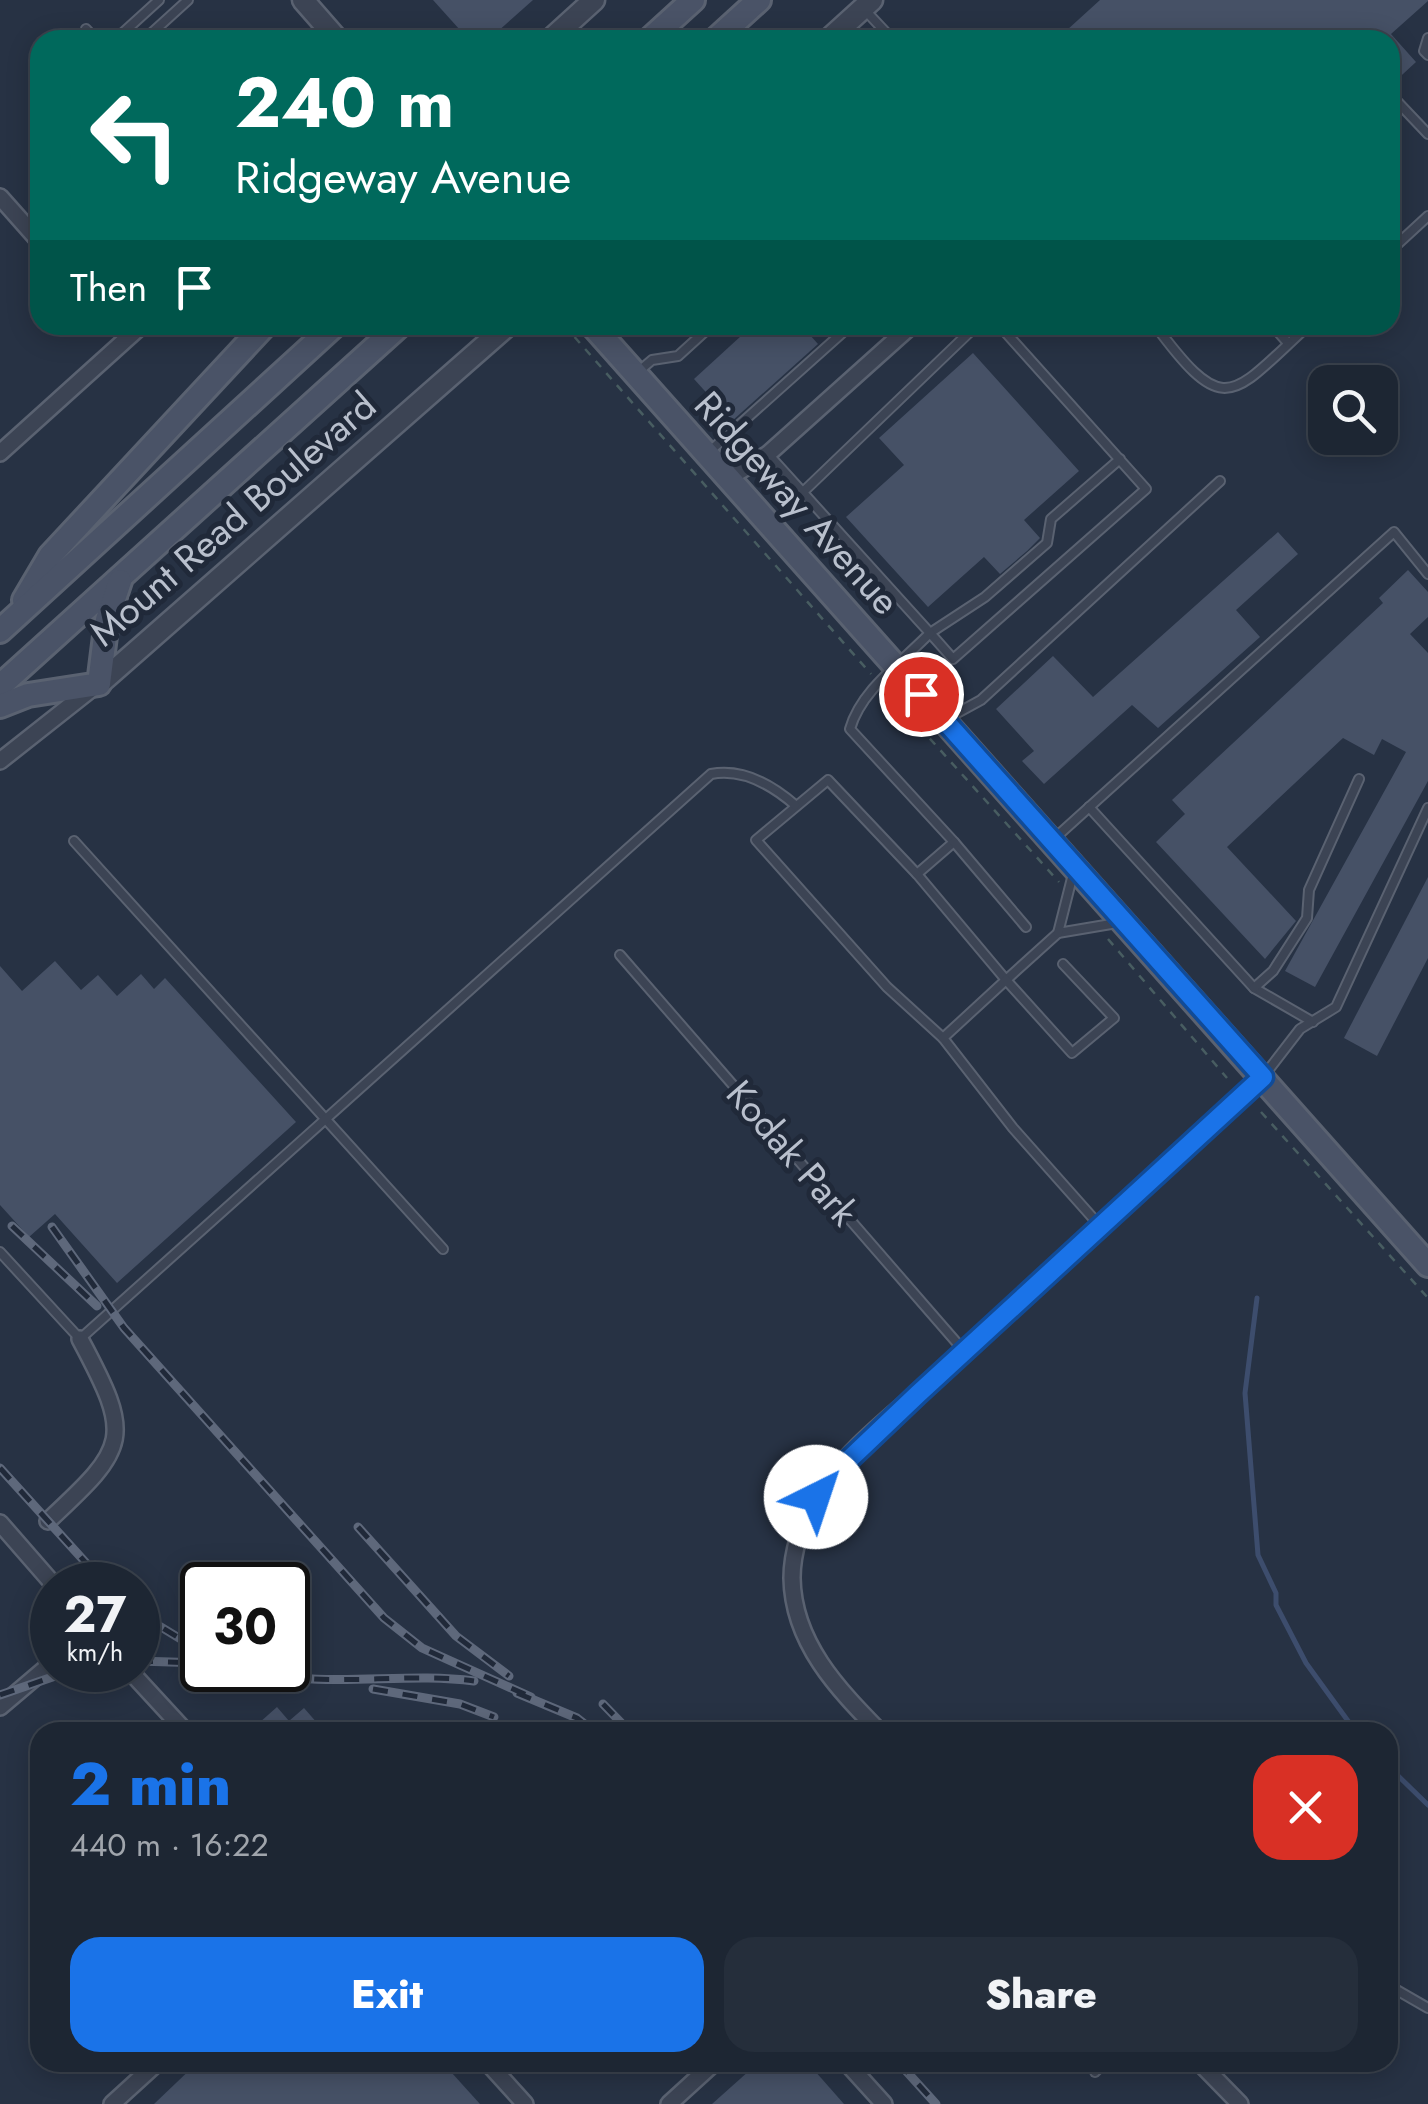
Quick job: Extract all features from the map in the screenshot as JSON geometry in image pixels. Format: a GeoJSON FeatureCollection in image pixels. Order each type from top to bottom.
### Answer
{"type":"FeatureCollection","features":[{"type":"Feature","properties":{"kind":"main road"},"geometry":{"type":"LineString","coordinates":[[660,30],[693,0]]}},
{"type":"Feature","properties":{"kind":"main road"},"geometry":{"type":"LineString","coordinates":[[725,30],[759,0]]}},
{"type":"Feature","properties":{"kind":"main road"},"geometry":{"type":"LineString","coordinates":[[7,625],[50,556],[256,335]]}},
{"type":"Feature","properties":{"kind":"main road","name":"Mount Read Boulevard"},"geometry":{"type":"LineString","coordinates":[[7,625],[324,335]]}},
{"type":"Feature","properties":{"kind":"main road","name":"Mount Read Boulevard"},"geometry":{"type":"LineString","coordinates":[[0,686],[389,335]]}},
{"type":"Feature","properties":{"kind":"main road","name":"Ridgeway Avenue"},"geometry":{"type":"LineString","coordinates":[[601,335],[728,478],[888,675],[945,721],[1052,841],[1069,877],[1126,923],[1428,1265]]}},
{"type":"Feature","properties":{"kind":"main road"},"geometry":{"type":"LineString","coordinates":[[0,706],[28,695],[98,684],[106,620],[120,579]]}},
{"type":"Feature","properties":{"kind":"street"},"geometry":{"type":"LineString","coordinates":[[303,0],[329,30]]}},
{"type":"Feature","properties":{"kind":"street"},"geometry":{"type":"LineString","coordinates":[[561,30],[594,0]]}},
{"type":"Feature","properties":{"kind":"street"},"geometry":{"type":"LineString","coordinates":[[839,30],[868,4]]}},
{"type":"Feature","properties":{"kind":"street"},"geometry":{"type":"LineString","coordinates":[[0,198],[30,231]]}},
{"type":"Feature","properties":{"kind":"street"},"geometry":{"type":"LineString","coordinates":[[123,335],[126,339]]}},
{"type":"Feature","properties":{"kind":"street"},"geometry":{"type":"LineString","coordinates":[[0,452],[131,335]]}},
{"type":"Feature","properties":{"kind":"street","name":"Mount Read Boulevard"},"geometry":{"type":"LineString","coordinates":[[0,761],[98,684],[497,335]]}},
{"type":"Feature","properties":{"kind":"street"},"geometry":{"type":"LineString","coordinates":[[728,478],[768,454],[901,335]]}},
{"type":"Feature","properties":{"kind":"street"},"geometry":{"type":"LineString","coordinates":[[871,1722],[824,1669],[803,1634],[792,1577],[795,1555],[816,1497],[836,1472],[1263,1077]]}},
{"type":"Feature","properties":{"kind":"street"},"geometry":{"type":"LineString","coordinates":[[48,1522],[101,1472],[117,1435],[112,1398],[80,1339]]}},
{"type":"Feature","properties":{"kind":"street"},"geometry":{"type":"LineString","coordinates":[[0,1523],[34,1562]]}},
{"type":"Feature","properties":{"kind":"street"},"geometry":{"type":"LineString","coordinates":[[0,1707],[30,1682]]}},
{"type":"Feature","properties":{"kind":"street"},"geometry":{"type":"LineString","coordinates":[[149,1692],[177,1722]]}},
{"type":"Feature","properties":{"kind":"street"},"geometry":{"type":"LineString","coordinates":[[112,2104],[147,2072]]}},
{"type":"Feature","properties":{"kind":"street"},"geometry":{"type":"LineString","coordinates":[[496,2072],[524,2104]]}},
{"type":"Feature","properties":{"kind":"street"},"geometry":{"type":"LineString","coordinates":[[669,2104],[703,2072]]}},
{"type":"Feature","properties":{"kind":"street"},"geometry":{"type":"LineString","coordinates":[[855,2072],[884,2104]]}},
{"type":"Feature","properties":{"kind":"street"},"geometry":{"type":"LineString","coordinates":[[1209,2072],[1240,2104]]}},
{"type":"Feature","properties":{"kind":"lane"},"geometry":{"type":"LineString","coordinates":[[126,30],[159,0]]}},
{"type":"Feature","properties":{"kind":"lane"},"geometry":{"type":"LineString","coordinates":[[155,30],[188,0]]}},
{"type":"Feature","properties":{"kind":"lane"},"geometry":{"type":"LineString","coordinates":[[868,4],[886,30]]}},
{"type":"Feature","properties":{"kind":"lane"},"geometry":{"type":"LineString","coordinates":[[1428,38],[1424,51],[1428,55]]}},
{"type":"Feature","properties":{"kind":"lane"},"geometry":{"type":"LineString","coordinates":[[1400,105],[1428,134]]}},
{"type":"Feature","properties":{"kind":"lane"},"geometry":{"type":"LineString","coordinates":[[1400,242],[1428,216]]}},
{"type":"Feature","properties":{"kind":"lane"},"geometry":{"type":"LineString","coordinates":[[636,374],[652,360],[678,356],[701,335]]}},
{"type":"Feature","properties":{"kind":"lane"},"geometry":{"type":"LineString","coordinates":[[707,454],[839,335]]}},
{"type":"Feature","properties":{"kind":"lane"},"geometry":{"type":"LineString","coordinates":[[802,492],[967,335]]}},
{"type":"Feature","properties":{"kind":"lane"},"geometry":{"type":"LineString","coordinates":[[768,454],[953,659],[1146,489],[1008,335]]}},
{"type":"Feature","properties":{"kind":"lane"},"geometry":{"type":"LineString","coordinates":[[1163,335],[1189,370],[1206,384],[1224,390],[1246,382],[1297,335]]}},
{"type":"Feature","properties":{"kind":"lane"},"geometry":{"type":"LineString","coordinates":[[1281,335],[1288,343]]}},
{"type":"Feature","properties":{"kind":"lane"},"geometry":{"type":"LineString","coordinates":[[1026,928],[954,842],[850,730],[856,709],[888,675],[930,633],[986,597],[1034,554],[1046,542],[1052,519],[1120,459]]}},
{"type":"Feature","properties":{"kind":"lane"},"geometry":{"type":"LineString","coordinates":[[945,721],[981,700],[1220,482]]}},
{"type":"Feature","properties":{"kind":"lane"},"geometry":{"type":"LineString","coordinates":[[1052,841],[1394,532],[1428,574]]}},
{"type":"Feature","properties":{"kind":"lane"},"geometry":{"type":"LineString","coordinates":[[0,1252],[80,1339],[712,774],[736,774],[757,780],[795,805]]}},
{"type":"Feature","properties":{"kind":"lane"},"geometry":{"type":"LineString","coordinates":[[1254,988],[1283,958],[1307,918],[1309,890],[1359,779]]}},
{"type":"Feature","properties":{"kind":"lane"},"geometry":{"type":"LineString","coordinates":[[1063,964],[1114,1018],[1072,1054],[917,874],[828,780],[756,840],[888,987],[943,1038],[1013,1128],[1100,1226]]}},
{"type":"Feature","properties":{"kind":"lane"},"geometry":{"type":"LineString","coordinates":[[1090,807],[1254,988],[1313,1022]]}},
{"type":"Feature","properties":{"kind":"lane"},"geometry":{"type":"LineString","coordinates":[[1263,1077],[1300,1030],[1336,1008],[1428,808]]}},
{"type":"Feature","properties":{"kind":"lane"},"geometry":{"type":"LineString","coordinates":[[74,840],[442,1249]]}},
{"type":"Feature","properties":{"kind":"lane"},"geometry":{"type":"LineString","coordinates":[[917,874],[954,842]]}},
{"type":"Feature","properties":{"kind":"lane"},"geometry":{"type":"LineString","coordinates":[[1058,932],[1069,877]]}},
{"type":"Feature","properties":{"kind":"lane"},"geometry":{"type":"LineString","coordinates":[[943,1038],[1058,932],[1126,923]]}},
{"type":"Feature","properties":{"kind":"lane","name":"Kodak Park"},"geometry":{"type":"LineString","coordinates":[[620,955],[964,1352]]}},
{"type":"Feature","properties":{"kind":"lane"},"geometry":{"type":"LineString","coordinates":[[1398,1991],[1428,2008]]}},
{"type":"Feature","properties":{"kind":"path"},"geometry":{"type":"LineString","coordinates":[[573,335],[1069,877]]}},
{"type":"Feature","properties":{"kind":"path"},"geometry":{"type":"LineString","coordinates":[[1102,932],[1226,1078]]}},
{"type":"Feature","properties":{"kind":"path"},"geometry":{"type":"LineString","coordinates":[[1261,1112],[1428,1298]]}},
{"type":"Feature","properties":{"kind":"building"},"geometry":{"type":"Polygon","coordinates":[[[433,0],[533,0],[499,30],[460,30],[433,0]]]}},
{"type":"Feature","properties":{"kind":"building"},"geometry":{"type":"Polygon","coordinates":[[[1100,0],[1428,0],[1395,30],[1067,30],[1100,0]]]}},
{"type":"Feature","properties":{"kind":"building"},"geometry":{"type":"Polygon","coordinates":[[[1400,44],[1416,62],[1400,77],[1400,44]]]}},
{"type":"Feature","properties":{"kind":"building"},"geometry":{"type":"Polygon","coordinates":[[[742,335],[810,335],[818,344],[732,421],[694,379],[742,335]]]}},
{"type":"Feature","properties":{"kind":"building"},"geometry":{"type":"Polygon","coordinates":[[[973,353],[1079,471],[1024,520],[1040,538],[1027,551],[1000,574],[984,557],[928,607],[846,517],[904,465],[879,438],[973,353]]]}},
{"type":"Feature","properties":{"kind":"building"},"geometry":{"type":"Polygon","coordinates":[[[1278,532],[1298,554],[1236,610],[1260,637],[1158,728],[1132,705],[1044,784],[1022,761],[1034,751],[996,709],[1053,656],[1093,697],[1278,532]]]}},
{"type":"Feature","properties":{"kind":"building"},"geometry":{"type":"Polygon","coordinates":[[[1408,570],[1428,592],[1428,617],[1410,634],[1428,653],[1428,781],[1315,987],[1285,971],[1406,752],[1382,739],[1374,755],[1343,738],[1227,847],[1296,921],[1265,959],[1156,842],[1185,814],[1172,800],[1383,603],[1379,598],[1408,570]]]}},
{"type":"Feature","properties":{"kind":"building"},"geometry":{"type":"Polygon","coordinates":[[[1428,877],[1428,958],[1377,1056],[1344,1038],[1428,877]]]}},
{"type":"Feature","properties":{"kind":"building"},"geometry":{"type":"Polygon","coordinates":[[[55,961],[81,990],[98,975],[117,996],[141,974],[154,989],[165,978],[296,1122],[117,1283],[55,1214],[29,1237],[0,1205],[0,966],[22,991],[55,961]]]}},
{"type":"Feature","properties":{"kind":"building"},"geometry":{"type":"Polygon","coordinates":[[[277,1707],[289,1721],[304,1708],[316,1722],[260,1722],[277,1707]]]}},
{"type":"Feature","properties":{"kind":"building"},"geometry":{"type":"Polygon","coordinates":[[[188,2072],[451,2072],[480,2104],[154,2104],[188,2072]]]}},
{"type":"Feature","properties":{"kind":"building"},"geometry":{"type":"Polygon","coordinates":[[[748,2072],[816,2072],[844,2104],[712,2104],[748,2072]]]}},
{"type":"Feature","properties":{"kind":"waterway"},"geometry":{"type":"LineString","coordinates":[[1257,1298],[1245,1393],[1258,1555],[1276,1593],[1276,1605],[1306,1663],[1349,1722]]}},
{"type":"Feature","properties":{"kind":"waterway"},"geometry":{"type":"LineString","coordinates":[[1398,1776],[1428,1805]]}},
{"type":"Feature","properties":{"kind":"railway"},"geometry":{"type":"LineString","coordinates":[[12,1226],[97,1306]]}},
{"type":"Feature","properties":{"kind":"railway"},"geometry":{"type":"LineString","coordinates":[[52,1227],[124,1328],[384,1618],[422,1648],[531,1697]]}},
{"type":"Feature","properties":{"kind":"railway"},"geometry":{"type":"LineString","coordinates":[[0,1468],[85,1562]]}},
{"type":"Feature","properties":{"kind":"railway"},"geometry":{"type":"LineString","coordinates":[[358,1527],[456,1636],[509,1676]]}},
{"type":"Feature","properties":{"kind":"railway"},"geometry":{"type":"LineString","coordinates":[[160,1626],[180,1639]]}},
{"type":"Feature","properties":{"kind":"railway"},"geometry":{"type":"LineString","coordinates":[[160,1662],[180,1662]]}},
{"type":"Feature","properties":{"kind":"railway"},"geometry":{"type":"LineString","coordinates":[[310,1679],[474,1681]]}},
{"type":"Feature","properties":{"kind":"railway"},"geometry":{"type":"LineString","coordinates":[[0,1695],[30,1685]]}},
{"type":"Feature","properties":{"kind":"railway"},"geometry":{"type":"LineString","coordinates":[[373,1689],[460,1704],[494,1717]]}},
{"type":"Feature","properties":{"kind":"railway"},"geometry":{"type":"LineString","coordinates":[[517,1693],[582,1722]]}},
{"type":"Feature","properties":{"kind":"railway"},"geometry":{"type":"LineString","coordinates":[[603,1704],[620,1722]]}},
{"type":"Feature","properties":{"kind":"railway"},"geometry":{"type":"LineString","coordinates":[[907,2072],[936,2104]]}},
{"type":"Feature","properties":{"kind":"route"},"geometry":{"type":"LineString","coordinates":[[816,1497],[836,1472],[918,1394],[1263,1077],[921,694]]}}]}
